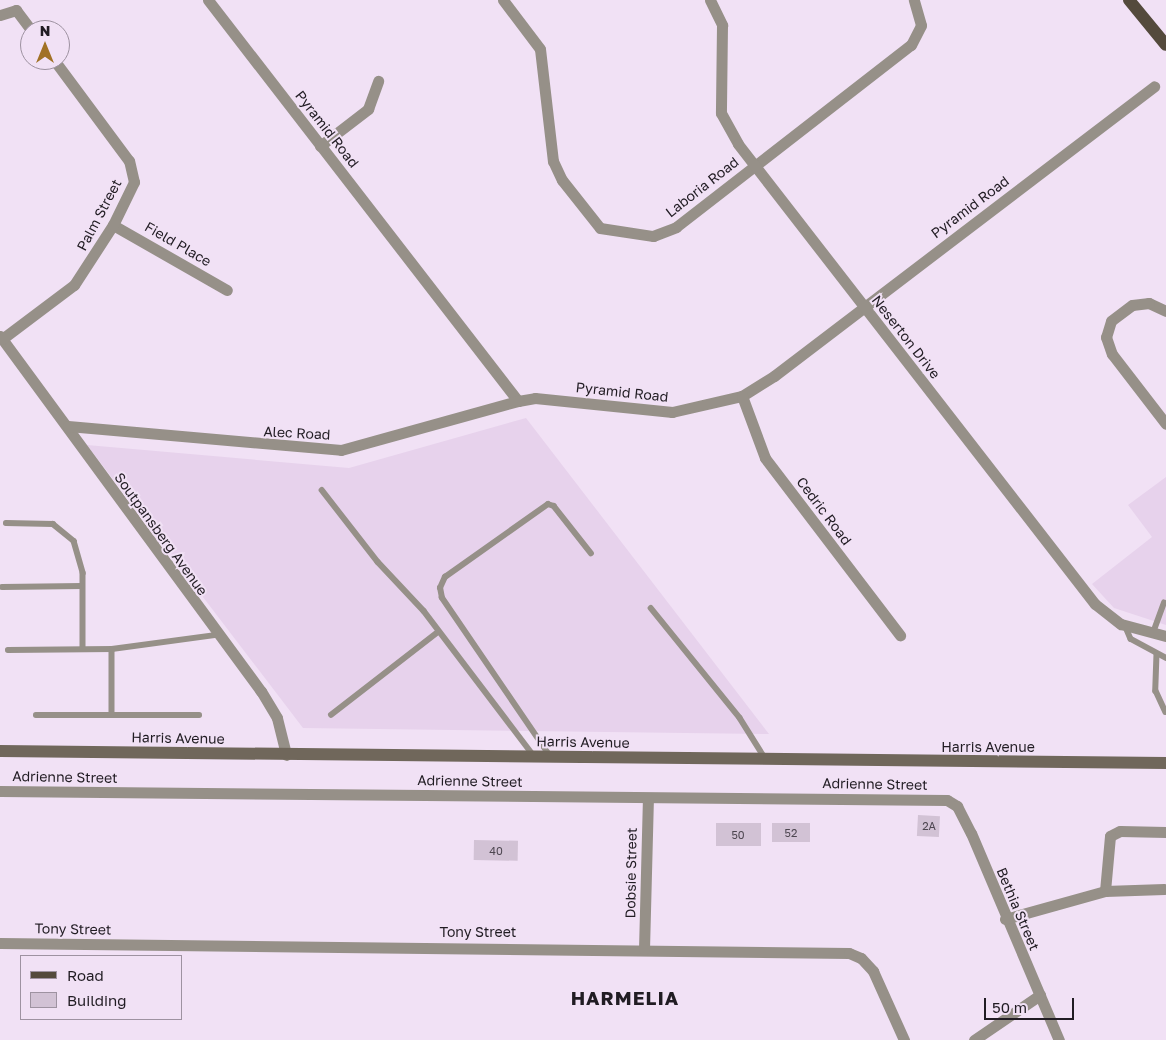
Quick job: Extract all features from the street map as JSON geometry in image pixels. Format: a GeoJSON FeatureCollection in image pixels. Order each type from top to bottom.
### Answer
{"type":"FeatureCollection","features":[{"type":"Feature","properties":{"kind":"main road"},"geometry":{"type":"LineString","coordinates":[[1129,0],[1138,6],[1166,45]]}},
{"type":"Feature","properties":{"kind":"main road","name":"Harris Avenue"},"geometry":{"type":"LineString","coordinates":[[0,751],[1166,763]]}},
{"type":"Feature","properties":{"kind":"street","name":"Pyramid Road"},"geometry":{"type":"LineString","coordinates":[[208,0],[518,402],[535,398],[672,412],[742,396],[863,308],[1154,86]]}},
{"type":"Feature","properties":{"kind":"street","name":"Laboria Road"},"geometry":{"type":"LineString","coordinates":[[503,0],[542,56],[556,170],[600,228],[636,236],[667,233],[918,38],[921,14],[914,0]]}},
{"type":"Feature","properties":{"kind":"street","name":"Neserton Drive"},"geometry":{"type":"LineString","coordinates":[[710,0],[722,25],[721,113],[754,165],[1094,604],[1125,625],[1166,636]]}},
{"type":"Feature","properties":{"kind":"street"},"geometry":{"type":"LineString","coordinates":[[0,15],[19,5],[26,20]]}},
{"type":"Feature","properties":{"kind":"street","name":"Palm Street"},"geometry":{"type":"LineString","coordinates":[[1,339],[74,285],[113,225],[133,188],[132,166],[61,70]]}},
{"type":"Feature","properties":{"kind":"street"},"geometry":{"type":"LineString","coordinates":[[320,146],[368,109],[378,81]]}},
{"type":"Feature","properties":{"kind":"street","name":"Field Place"},"geometry":{"type":"LineString","coordinates":[[113,225],[227,290]]}},
{"type":"Feature","properties":{"kind":"street"},"geometry":{"type":"LineString","coordinates":[[1166,311],[1149,303],[1132,306],[1111,321],[1106,337],[1112,354],[1166,424]]}},
{"type":"Feature","properties":{"kind":"street","name":"Soutpansberg Avenue"},"geometry":{"type":"LineString","coordinates":[[1,339],[68,426],[277,718],[286,755]]}},
{"type":"Feature","properties":{"kind":"street","name":"Cedric Road"},"geometry":{"type":"LineString","coordinates":[[742,396],[765,458],[900,635]]}},
{"type":"Feature","properties":{"kind":"street","name":"Alec Road"},"geometry":{"type":"LineString","coordinates":[[68,426],[341,450],[518,402]]}},
{"type":"Feature","properties":{"kind":"street","name":"Adrienne Street"},"geometry":{"type":"LineString","coordinates":[[0,791],[940,800]]}},
{"type":"Feature","properties":{"kind":"street","name":"Dobsie Street"},"geometry":{"type":"LineString","coordinates":[[644,949],[648,798]]}},
{"type":"Feature","properties":{"kind":"street","name":"Bethia Street"},"geometry":{"type":"LineString","coordinates":[[940,800],[959,809],[1059,1040]]}},
{"type":"Feature","properties":{"kind":"street"},"geometry":{"type":"LineString","coordinates":[[1105,891],[1110,836],[1120,831],[1166,832]]}},
{"type":"Feature","properties":{"kind":"street"},"geometry":{"type":"LineString","coordinates":[[1005,919],[1105,891],[1164,889]]}},
{"type":"Feature","properties":{"kind":"street","name":"Tony Street"},"geometry":{"type":"LineString","coordinates":[[0,943],[644,949],[855,955],[873,972],[904,1040]]}},
{"type":"Feature","properties":{"kind":"street"},"geometry":{"type":"LineString","coordinates":[[974,1040],[1040,995]]}},
{"type":"Feature","properties":{"kind":"lane"},"geometry":{"type":"LineString","coordinates":[[322,490],[438,632],[534,757]]}},
{"type":"Feature","properties":{"kind":"lane"},"geometry":{"type":"LineString","coordinates":[[550,757],[447,606],[440,588],[444,577],[548,504],[554,506],[591,553]]}},
{"type":"Feature","properties":{"kind":"lane"},"geometry":{"type":"LineString","coordinates":[[6,523],[61,528],[77,547],[82,586],[83,649]]}},
{"type":"Feature","properties":{"kind":"lane"},"geometry":{"type":"LineString","coordinates":[[2,587],[82,586]]}},
{"type":"Feature","properties":{"kind":"lane"},"geometry":{"type":"LineString","coordinates":[[1153,633],[1164,604]]}},
{"type":"Feature","properties":{"kind":"lane"},"geometry":{"type":"LineString","coordinates":[[651,608],[740,718],[766,759]]}},
{"type":"Feature","properties":{"kind":"lane"},"geometry":{"type":"LineString","coordinates":[[1125,625],[1132,639],[1166,658]]}},
{"type":"Feature","properties":{"kind":"lane"},"geometry":{"type":"LineString","coordinates":[[331,715],[438,632]]}},
{"type":"Feature","properties":{"kind":"lane"},"geometry":{"type":"LineString","coordinates":[[8,650],[112,649],[216,635]]}},
{"type":"Feature","properties":{"kind":"lane"},"geometry":{"type":"LineString","coordinates":[[112,649],[112,714]]}},
{"type":"Feature","properties":{"kind":"lane"},"geometry":{"type":"LineString","coordinates":[[1157,654],[1156,691],[1166,712]]}},
{"type":"Feature","properties":{"kind":"lane"},"geometry":{"type":"LineString","coordinates":[[36,715],[199,715]]}},
{"type":"Feature","properties":{"kind":"shaded area"},"geometry":{"type":"Polygon","coordinates":[[[526,418],[769,734],[303,728],[87,445],[349,468],[526,418]]]}},
{"type":"Feature","properties":{"kind":"shaded area"},"geometry":{"type":"Polygon","coordinates":[[[1166,477],[1166,625],[1114,608],[1092,584],[1152,537],[1128,505],[1166,477]]]}},
{"type":"Feature","properties":{"kind":"building"},"geometry":{"type":"Polygon","coordinates":[[[918,815],[940,816],[939,837],[917,836],[918,815]]]}},
{"type":"Feature","properties":{"kind":"building"},"geometry":{"type":"Polygon","coordinates":[[[716,823],[761,823],[761,846],[716,846],[716,823]]]}},
{"type":"Feature","properties":{"kind":"building"},"geometry":{"type":"Polygon","coordinates":[[[772,823],[810,823],[810,842],[772,842],[772,823]]]}},
{"type":"Feature","properties":{"kind":"building"},"geometry":{"type":"Polygon","coordinates":[[[474,840],[518,841],[518,861],[474,860],[474,840]]]}},
{"type":"Feature","properties":{"kind":"district","name":"HARMELIA"},"geometry":{"type":"Point","coordinates":[625,998]}}]}
